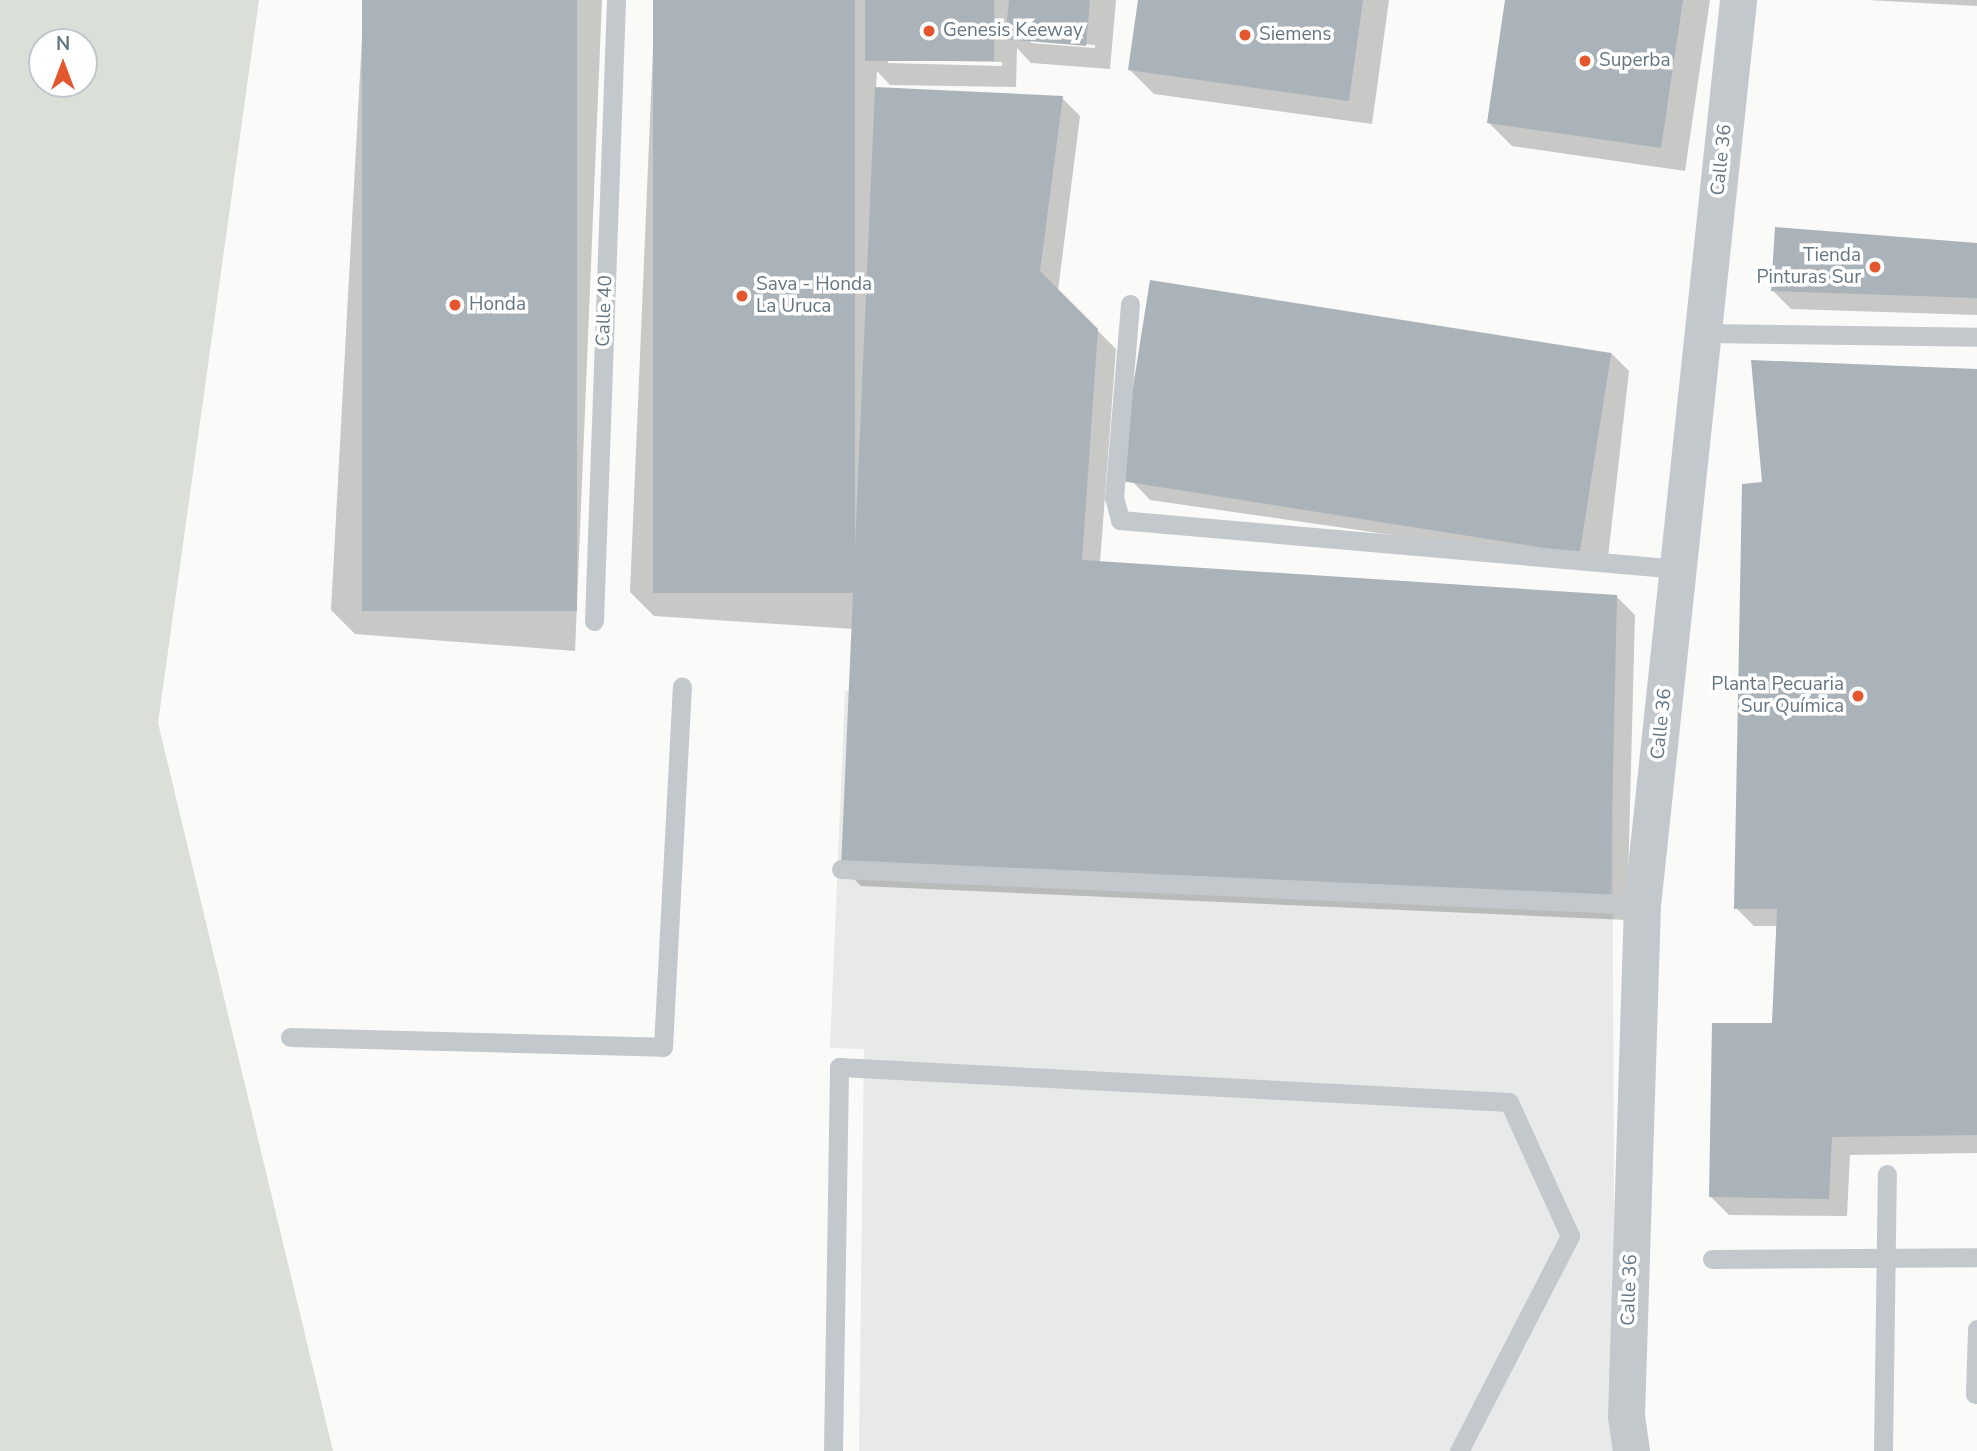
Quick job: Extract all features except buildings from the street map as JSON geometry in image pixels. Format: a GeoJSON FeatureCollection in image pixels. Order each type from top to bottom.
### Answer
{"type":"FeatureCollection","features":[{"type":"Feature","properties":{"kind":"street","name":"Calle 36"},"geometry":{"type":"LineString","coordinates":[[1631,1451],[1626,1416],[1642,905],[1738,0]]}},
{"type":"Feature","properties":{"kind":"lane","name":"Calle 40"},"geometry":{"type":"LineString","coordinates":[[594,621],[616,0]]}},
{"type":"Feature","properties":{"kind":"lane"},"geometry":{"type":"LineString","coordinates":[[1130,304],[1114,497],[1120,520],[1679,569]]}},
{"type":"Feature","properties":{"kind":"lane"},"geometry":{"type":"LineString","coordinates":[[1704,333],[1977,337]]}},
{"type":"Feature","properties":{"kind":"lane"},"geometry":{"type":"LineString","coordinates":[[290,1037],[663,1047],[682,687]]}},
{"type":"Feature","properties":{"kind":"lane"},"geometry":{"type":"LineString","coordinates":[[841,869],[1642,905]]}},
{"type":"Feature","properties":{"kind":"lane"},"geometry":{"type":"LineString","coordinates":[[833,1451],[839,1067],[1509,1102],[1570,1236],[1459,1451]]}},
{"type":"Feature","properties":{"kind":"lane"},"geometry":{"type":"LineString","coordinates":[[1883,1451],[1887,1174]]}},
{"type":"Feature","properties":{"kind":"lane"},"geometry":{"type":"LineString","coordinates":[[1712,1259],[1977,1257]]}},
{"type":"Feature","properties":{"kind":"lane"},"geometry":{"type":"LineString","coordinates":[[1975,1394],[1977,1329]]}},
{"type":"Feature","properties":{"kind":"shaded area"},"geometry":{"type":"Polygon","coordinates":[[[0,0],[259,0],[158,723],[333,1451],[0,1451],[0,0]]]}},
{"type":"Feature","properties":{"kind":"shaded area"},"geometry":{"type":"Polygon","coordinates":[[[845,691],[1612,722],[1615,1451],[859,1451],[864,1049],[830,1048],[845,691]]]}},
{"type":"Feature","properties":{"kind":"place","name":"Genesis Keeway"},"geometry":{"type":"Point","coordinates":[929,31]}},
{"type":"Feature","properties":{"kind":"place","name":"Siemens"},"geometry":{"type":"Point","coordinates":[1245,35]}},
{"type":"Feature","properties":{"kind":"place","name":"Superba"},"geometry":{"type":"Point","coordinates":[1585,61]}},
{"type":"Feature","properties":{"kind":"place","name":"Tienda Pinturas Sur"},"geometry":{"type":"Point","coordinates":[1875,267]}},
{"type":"Feature","properties":{"kind":"place","name":"Sava - Honda La Uruca"},"geometry":{"type":"Point","coordinates":[742,296]}},
{"type":"Feature","properties":{"kind":"place","name":"Honda"},"geometry":{"type":"Point","coordinates":[455,305]}},
{"type":"Feature","properties":{"kind":"place","name":"Planta Pecuaria Sur Química"},"geometry":{"type":"Point","coordinates":[1858,696]}}]}
